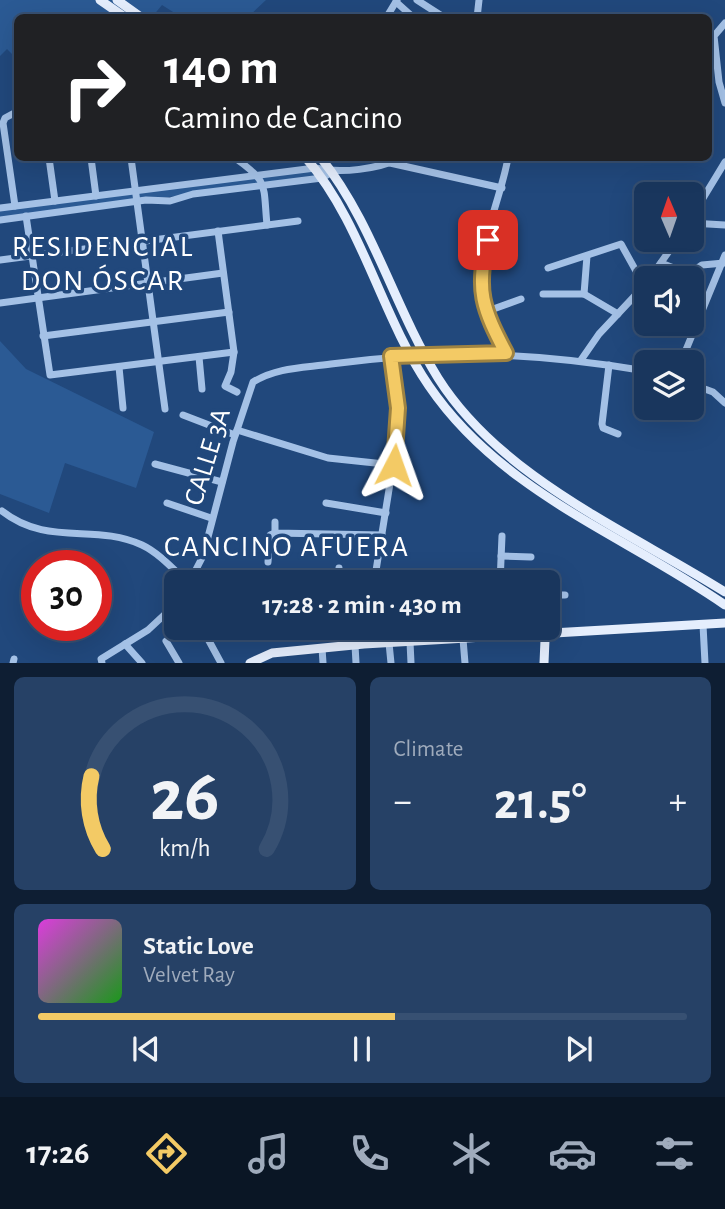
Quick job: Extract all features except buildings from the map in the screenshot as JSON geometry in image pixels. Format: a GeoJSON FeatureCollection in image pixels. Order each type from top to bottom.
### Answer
{"type":"FeatureCollection","features":[{"type":"Feature","properties":{"kind":"main road"},"geometry":{"type":"LineString","coordinates":[[100,0],[120,14]]}},
{"type":"Feature","properties":{"kind":"main road"},"geometry":{"type":"LineString","coordinates":[[117,0],[136,14]]}},
{"type":"Feature","properties":{"kind":"main road"},"geometry":{"type":"LineString","coordinates":[[309,161],[322,178],[363,250],[411,356],[460,425],[503,466],[557,505],[725,606]]}},
{"type":"Feature","properties":{"kind":"main road"},"geometry":{"type":"LineString","coordinates":[[323,161],[371,240],[424,355],[456,403],[515,461],[725,592]]}},
{"type":"Feature","properties":{"kind":"main road"},"geometry":{"type":"LineString","coordinates":[[560,632],[725,623]]}},
{"type":"Feature","properties":{"kind":"main road"},"geometry":{"type":"LineString","coordinates":[[250,663],[322,648],[445,640]]}},
{"type":"Feature","properties":{"kind":"main road"},"geometry":{"type":"LineString","coordinates":[[544,663],[545,640]]}},
{"type":"Feature","properties":{"kind":"street"},"geometry":{"type":"LineString","coordinates":[[417,0],[439,14]]}},
{"type":"Feature","properties":{"kind":"street"},"geometry":{"type":"LineString","coordinates":[[396,1],[410,14]]}},
{"type":"Feature","properties":{"kind":"street"},"geometry":{"type":"LineString","coordinates":[[725,23],[714,36],[719,82],[725,103]]}},
{"type":"Feature","properties":{"kind":"street"},"geometry":{"type":"LineString","coordinates":[[14,113],[5,118],[4,123],[15,206]]}},
{"type":"Feature","properties":{"kind":"street"},"geometry":{"type":"LineString","coordinates":[[50,161],[55,201]]}},
{"type":"Feature","properties":{"kind":"street"},"geometry":{"type":"LineString","coordinates":[[90,161],[96,196]]}},
{"type":"Feature","properties":{"kind":"street"},"geometry":{"type":"LineString","coordinates":[[131,161],[165,409]]}},
{"type":"Feature","properties":{"kind":"street"},"geometry":{"type":"LineString","coordinates":[[239,161],[259,175],[263,185],[267,225]]}},
{"type":"Feature","properties":{"kind":"street"},"geometry":{"type":"LineString","coordinates":[[363,161],[364,168]]}},
{"type":"Feature","properties":{"kind":"street"},"geometry":{"type":"LineString","coordinates":[[0,208],[315,168],[331,172],[364,168],[374,161],[502,188]]}},
{"type":"Feature","properties":{"kind":"street"},"geometry":{"type":"LineString","coordinates":[[390,163],[396,161]]}},
{"type":"Feature","properties":{"kind":"street"},"geometry":{"type":"LineString","coordinates":[[405,161],[407,167]]}},
{"type":"Feature","properties":{"kind":"street"},"geometry":{"type":"LineString","coordinates":[[506,353],[485,312],[480,288],[481,271],[507,161]]}},
{"type":"Feature","properties":{"kind":"street"},"geometry":{"type":"LineString","coordinates":[[704,198],[725,162]]}},
{"type":"Feature","properties":{"kind":"street"},"geometry":{"type":"LineString","coordinates":[[0,169],[9,167]]}},
{"type":"Feature","properties":{"kind":"street"},"geometry":{"type":"LineString","coordinates":[[0,220],[137,202],[170,201],[192,194],[322,178],[331,172]]}},
{"type":"Feature","properties":{"kind":"street"},"geometry":{"type":"LineString","coordinates":[[26,216],[50,375],[234,352]]}},
{"type":"Feature","properties":{"kind":"street"},"geometry":{"type":"LineString","coordinates":[[0,260],[298,221]]}},
{"type":"Feature","properties":{"kind":"street"},"geometry":{"type":"LineString","coordinates":[[704,222],[725,225]]}},
{"type":"Feature","properties":{"kind":"street"},"geometry":{"type":"LineString","coordinates":[[218,231],[234,352],[231,372],[225,386],[237,393]]}},
{"type":"Feature","properties":{"kind":"street"},"geometry":{"type":"LineString","coordinates":[[548,268],[621,244],[634,267]]}},
{"type":"Feature","properties":{"kind":"street"},"geometry":{"type":"LineString","coordinates":[[659,266],[669,252]]}},
{"type":"Feature","properties":{"kind":"street"},"geometry":{"type":"LineString","coordinates":[[584,293],[587,256]]}},
{"type":"Feature","properties":{"kind":"street"},"geometry":{"type":"LineString","coordinates":[[661,263],[689,274],[702,265],[724,261]]}},
{"type":"Feature","properties":{"kind":"street"},"geometry":{"type":"LineString","coordinates":[[704,303],[724,261]]}},
{"type":"Feature","properties":{"kind":"street"},"geometry":{"type":"LineString","coordinates":[[0,303],[223,273]]}},
{"type":"Feature","properties":{"kind":"street"},"geometry":{"type":"LineString","coordinates":[[543,294],[584,293],[618,314]]}},
{"type":"Feature","properties":{"kind":"street"},"geometry":{"type":"LineString","coordinates":[[581,360],[599,334],[634,298]]}},
{"type":"Feature","properties":{"kind":"street"},"geometry":{"type":"LineString","coordinates":[[485,312],[522,299]]}},
{"type":"Feature","properties":{"kind":"street"},"geometry":{"type":"LineString","coordinates":[[43,337],[229,312]]}},
{"type":"Feature","properties":{"kind":"street"},"geometry":{"type":"LineString","coordinates":[[376,570],[394,465],[398,408],[391,356],[506,353],[581,360],[634,369]]}},
{"type":"Feature","properties":{"kind":"street","name":"CALLE 3A"},"geometry":{"type":"LineString","coordinates":[[195,570],[203,556],[236,432],[253,382],[289,367],[391,356]]}},
{"type":"Feature","properties":{"kind":"street"},"geometry":{"type":"LineString","coordinates":[[199,357],[202,389]]}},
{"type":"Feature","properties":{"kind":"street"},"geometry":{"type":"LineString","coordinates":[[609,365],[602,424],[618,434]]}},
{"type":"Feature","properties":{"kind":"street"},"geometry":{"type":"LineString","coordinates":[[119,367],[123,408]]}},
{"type":"Feature","properties":{"kind":"street"},"geometry":{"type":"LineString","coordinates":[[704,389],[724,400]]}},
{"type":"Feature","properties":{"kind":"street"},"geometry":{"type":"LineString","coordinates":[[183,415],[328,458],[394,465]]}},
{"type":"Feature","properties":{"kind":"street"},"geometry":{"type":"LineString","coordinates":[[155,464],[222,482]]}},
{"type":"Feature","properties":{"kind":"street"},"geometry":{"type":"LineString","coordinates":[[167,503],[212,518]]}},
{"type":"Feature","properties":{"kind":"street"},"geometry":{"type":"LineString","coordinates":[[326,503],[386,513]]}},
{"type":"Feature","properties":{"kind":"street"},"geometry":{"type":"LineString","coordinates":[[2,510],[20,525],[66,534],[107,536],[142,545],[172,570]]}},
{"type":"Feature","properties":{"kind":"street"},"geometry":{"type":"LineString","coordinates":[[275,522],[275,533]]}},
{"type":"Feature","properties":{"kind":"street"},"geometry":{"type":"LineString","coordinates":[[268,562],[270,535],[275,533],[382,535]]}},
{"type":"Feature","properties":{"kind":"street"},"geometry":{"type":"LineString","coordinates":[[500,570],[502,536]]}},
{"type":"Feature","properties":{"kind":"street"},"geometry":{"type":"LineString","coordinates":[[501,556],[531,557]]}},
{"type":"Feature","properties":{"kind":"street"},"geometry":{"type":"LineString","coordinates":[[560,595],[565,595]]}},
{"type":"Feature","properties":{"kind":"street"},"geometry":{"type":"LineString","coordinates":[[102,663],[101,659],[148,630],[164,615]]}},
{"type":"Feature","properties":{"kind":"street"},"geometry":{"type":"LineString","coordinates":[[703,625],[705,663]]}},
{"type":"Feature","properties":{"kind":"street"},"geometry":{"type":"LineString","coordinates":[[209,640],[221,663]]}},
{"type":"Feature","properties":{"kind":"street"},"geometry":{"type":"LineString","coordinates":[[356,663],[362,640]]}},
{"type":"Feature","properties":{"kind":"street"},"geometry":{"type":"LineString","coordinates":[[463,640],[465,663]]}},
{"type":"Feature","properties":{"kind":"street"},"geometry":{"type":"LineString","coordinates":[[166,641],[180,663]]}},
{"type":"Feature","properties":{"kind":"street"},"geometry":{"type":"LineString","coordinates":[[410,642],[411,663]]}},
{"type":"Feature","properties":{"kind":"street"},"geometry":{"type":"LineString","coordinates":[[389,643],[391,663]]}},
{"type":"Feature","properties":{"kind":"street"},"geometry":{"type":"LineString","coordinates":[[125,644],[142,663]]}},
{"type":"Feature","properties":{"kind":"street"},"geometry":{"type":"LineString","coordinates":[[322,648],[323,663]]}},
{"type":"Feature","properties":{"kind":"shaded area"},"geometry":{"type":"Polygon","coordinates":[[[0,0],[266,0],[251,14],[176,14],[162,5],[154,14],[14,14],[14,56],[7,49],[0,56],[0,0]]]}},
{"type":"Feature","properties":{"kind":"shaded area"},"geometry":{"type":"Polygon","coordinates":[[[314,169],[320,177],[0,219],[0,209],[314,169]]]}},
{"type":"Feature","properties":{"kind":"shaded area"},"geometry":{"type":"Polygon","coordinates":[[[0,341],[26,369],[154,432],[136,488],[65,463],[49,513],[0,494],[0,341]]]}},
{"type":"Feature","properties":{"kind":"district","name":"RESIDENCIAL DON ÓSCAR"},"geometry":{"type":"Point","coordinates":[103,264]}},
{"type":"Feature","properties":{"kind":"district","name":"CANCINO AFUERA"},"geometry":{"type":"Point","coordinates":[287,547]}},
{"type":"Feature","properties":{"kind":"route"},"geometry":{"type":"LineString","coordinates":[[394,465],[398,408],[391,356],[506,353],[485,312],[480,288],[488,240]]}}]}
